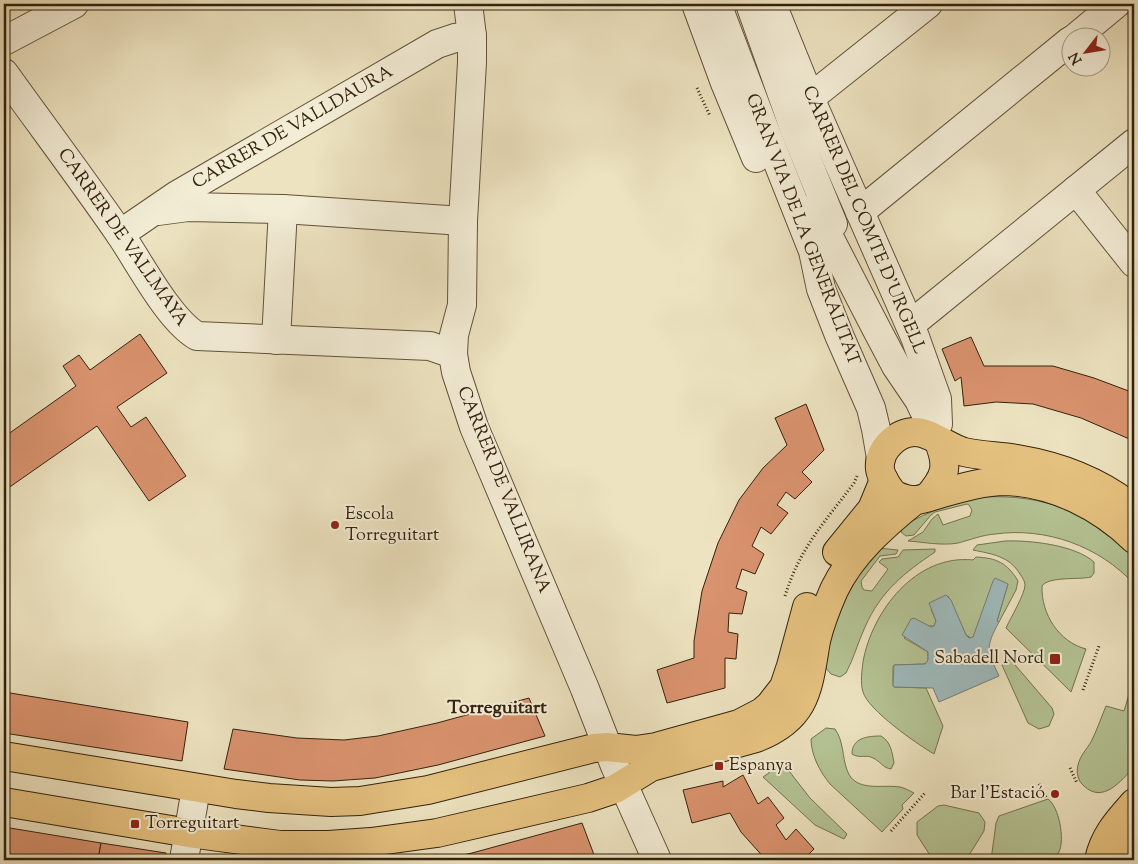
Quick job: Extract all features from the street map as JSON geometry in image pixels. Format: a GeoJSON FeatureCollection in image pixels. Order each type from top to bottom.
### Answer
{"type":"FeatureCollection","features":[{"type":"Feature","properties":{"kind":"main road"},"geometry":{"type":"LineString","coordinates":[[4,756],[196,788],[269,798],[331,802],[360,801],[428,790],[594,748],[607,747],[636,750],[656,747],[751,719],[762,712],[777,696],[784,687],[807,608],[814,591],[828,564],[872,509],[886,448],[903,434],[916,432],[928,435],[964,452],[1039,463],[1064,470],[1088,480],[1134,508]]}},
{"type":"Feature","properties":{"kind":"main road"},"geometry":{"type":"LineString","coordinates":[[4,802],[189,833],[288,845],[328,845],[405,839],[480,824],[576,801],[607,792],[651,767],[756,738],[783,723],[799,707],[807,691],[817,639],[825,610],[847,568],[878,532],[922,499],[942,479],[946,463],[938,440]]}},
{"type":"Feature","properties":{"kind":"main road"},"geometry":{"type":"LineString","coordinates":[[882,469],[894,494],[903,498],[922,499],[983,484],[1005,481],[1060,492],[1088,504],[1103,513],[1134,539]]}},
{"type":"Feature","properties":{"kind":"main road"},"geometry":{"type":"LineString","coordinates":[[1099,860],[1106,838],[1115,824],[1134,803]]}},
{"type":"Feature","properties":{"kind":"main road"},"geometry":{"type":"LineString","coordinates":[[1124,860],[1126,851],[1134,837]]}},
{"type":"Feature","properties":{"kind":"street"},"geometry":{"type":"LineString","coordinates":[[4,40],[74,4]]}},
{"type":"Feature","properties":{"kind":"street","name":"CARRER DE VALLIRANA"},"geometry":{"type":"LineString","coordinates":[[468,4],[472,36],[463,221],[462,305],[454,335],[453,354],[456,372],[474,427],[585,689],[648,858]]}},
{"type":"Feature","properties":{"kind":"street"},"geometry":{"type":"LineString","coordinates":[[696,4],[725,83],[786,230],[821,289]]}},
{"type":"Feature","properties":{"kind":"street","name":"GRAN VIA DE LA GENERALITAT"},"geometry":{"type":"LineString","coordinates":[[718,4],[763,125],[813,250],[821,289],[871,408],[882,469]]}},
{"type":"Feature","properties":{"kind":"street","name":"GRAN VIA DE LA GENERALITAT"},"geometry":{"type":"LineString","coordinates":[[733,4],[747,46],[778,124],[819,219],[896,366],[919,400],[938,440]]}},
{"type":"Feature","properties":{"kind":"street","name":"CARRER DEL COMTE D'URGELL"},"geometry":{"type":"LineString","coordinates":[[750,4],[794,128],[841,243],[850,278]]}},
{"type":"Feature","properties":{"kind":"street","name":"CARRER DEL COMTE D'URGELL"},"geometry":{"type":"LineString","coordinates":[[772,4],[810,98],[910,325],[937,399],[938,440]]}},
{"type":"Feature","properties":{"kind":"street"},"geometry":{"type":"LineString","coordinates":[[810,98],[928,4]]}},
{"type":"Feature","properties":{"kind":"street"},"geometry":{"type":"LineString","coordinates":[[1086,28],[1116,4]]}},
{"type":"Feature","properties":{"kind":"street","name":"CARRER DE VALLDAURA"},"geometry":{"type":"LineString","coordinates":[[120,234],[177,195],[437,44],[454,38],[472,36]]}},
{"type":"Feature","properties":{"kind":"street"},"geometry":{"type":"LineString","coordinates":[[860,212],[1060,49]]}},
{"type":"Feature","properties":{"kind":"street","name":"CARRER DE VALLMAYA"},"geometry":{"type":"LineString","coordinates":[[4,73],[120,234],[171,312],[186,330],[197,336],[430,346],[453,354]]}},
{"type":"Feature","properties":{"kind":"street"},"geometry":{"type":"LineString","coordinates":[[910,325],[1134,143]]}},
{"type":"Feature","properties":{"kind":"street"},"geometry":{"type":"LineString","coordinates":[[1076,190],[1134,263]]}},
{"type":"Feature","properties":{"kind":"street"},"geometry":{"type":"LineString","coordinates":[[154,211],[188,207],[283,209],[463,221]]}},
{"type":"Feature","properties":{"kind":"street"},"geometry":{"type":"LineString","coordinates":[[276,340],[283,209]]}},
{"type":"Feature","properties":{"kind":"street"},"geometry":{"type":"LineString","coordinates":[[184,860],[196,788]]}},
{"type":"Feature","properties":{"kind":"path"},"geometry":{"type":"LineString","coordinates":[[697,88],[710,116]]}},
{"type":"Feature","properties":{"kind":"path"},"geometry":{"type":"LineString","coordinates":[[1083,690],[1099,646]]}},
{"type":"Feature","properties":{"kind":"path"},"geometry":{"type":"LineString","coordinates":[[1070,768],[1077,784]]}},
{"type":"Feature","properties":{"kind":"path"},"geometry":{"type":"LineString","coordinates":[[1040,784],[1046,797]]}},
{"type":"Feature","properties":{"kind":"path"},"geometry":{"type":"LineString","coordinates":[[891,831],[925,793]]}},
{"type":"Feature","properties":{"kind":"green space"},"geometry":{"type":"Polygon","coordinates":[[[982,497],[1026,499],[1065,509],[1083,517],[1117,541],[1134,556],[1134,584],[1105,559],[1070,542],[1052,537],[1014,533],[985,535],[952,544],[908,541],[923,532],[938,514],[943,525],[970,516],[972,510],[967,504],[935,512],[914,535],[906,536],[901,532],[905,525],[933,511],[952,504],[982,497]]]}},
{"type":"Feature","properties":{"kind":"green space"},"geometry":{"type":"Polygon","coordinates":[[[1005,541],[1027,541],[1052,545],[1076,551],[1094,562],[1094,573],[1091,577],[1051,581],[1042,586],[1045,607],[1054,625],[1068,640],[1086,649],[1071,692],[1006,628],[1023,594],[1024,581],[1011,563],[993,555],[973,550],[977,545],[1005,541]]]}},
{"type":"Feature","properties":{"kind":"green space"},"geometry":{"type":"Polygon","coordinates":[[[877,548],[898,550],[896,554],[880,556],[861,581],[864,590],[872,591],[888,569],[879,562],[882,559],[898,557],[903,550],[935,549],[935,552],[903,575],[878,603],[865,627],[846,673],[840,677],[831,674],[825,667],[827,647],[843,596],[877,548]]]}},
{"type":"Feature","properties":{"kind":"green space"},"geometry":{"type":"Polygon","coordinates":[[[976,557],[996,560],[1010,570],[1018,581],[1016,590],[999,622],[997,621],[1008,584],[979,622],[974,637],[971,638],[966,635],[948,596],[931,609],[936,621],[934,626],[928,626],[904,638],[928,652],[928,660],[925,664],[894,665],[893,667],[894,687],[926,688],[943,726],[934,754],[916,743],[883,717],[867,699],[863,692],[862,684],[863,662],[876,624],[900,590],[916,576],[933,566],[952,561],[973,560],[976,557]]]}},
{"type":"Feature","properties":{"kind":"green space"},"geometry":{"type":"Polygon","coordinates":[[[1010,659],[1052,708],[1054,714],[1049,726],[1039,729],[1028,723],[1002,665],[1010,659]]]}},
{"type":"Feature","properties":{"kind":"green space"},"geometry":{"type":"Polygon","coordinates":[[[1134,678],[1134,767],[1111,789],[1098,793],[1091,791],[1082,784],[1078,777],[1079,762],[1091,742],[1106,706],[1124,711],[1134,678]]]}},
{"type":"Feature","properties":{"kind":"green space"},"geometry":{"type":"Polygon","coordinates":[[[826,728],[835,729],[838,734],[847,770],[856,782],[870,786],[900,787],[914,793],[902,805],[903,809],[882,832],[830,784],[820,769],[814,757],[811,739],[826,728]]]}},
{"type":"Feature","properties":{"kind":"green space"},"geometry":{"type":"Polygon","coordinates":[[[881,736],[887,741],[892,751],[894,763],[891,769],[870,757],[852,754],[857,741],[866,737],[881,736]]]}},
{"type":"Feature","properties":{"kind":"green space"},"geometry":{"type":"Polygon","coordinates":[[[782,762],[810,798],[847,834],[844,839],[815,825],[763,777],[769,773],[771,763],[782,762]]]}},
{"type":"Feature","properties":{"kind":"green space"},"geometry":{"type":"Polygon","coordinates":[[[1048,799],[1055,809],[1060,824],[1061,846],[1059,852],[1050,860],[991,860],[996,823],[999,816],[1048,799]]]}},
{"type":"Feature","properties":{"kind":"green space"},"geometry":{"type":"Polygon","coordinates":[[[944,805],[979,813],[985,822],[984,831],[966,860],[933,860],[917,835],[917,822],[938,806],[944,805]]]}},
{"type":"Feature","properties":{"kind":"water"},"geometry":{"type":"Polygon","coordinates":[[[995,578],[1008,584],[997,621],[999,622],[991,638],[989,649],[999,676],[939,702],[933,688],[894,687],[894,665],[925,664],[928,660],[928,652],[902,635],[911,619],[914,618],[931,627],[934,626],[936,621],[929,603],[946,595],[951,600],[966,635],[969,638],[973,637],[995,578]]]}},
{"type":"Feature","properties":{"kind":"building"},"geometry":{"type":"Polygon","coordinates":[[[140,334],[167,373],[117,407],[131,427],[146,417],[186,476],[149,501],[97,426],[4,491],[4,437],[76,386],[63,366],[79,355],[90,370],[140,334]]]}},
{"type":"Feature","properties":{"kind":"building"},"geometry":{"type":"Polygon","coordinates":[[[971,337],[984,366],[1053,366],[1094,378],[1134,393],[1134,441],[1081,418],[1033,404],[996,402],[964,406],[961,377],[955,381],[942,349],[971,337]]]}},
{"type":"Feature","properties":{"kind":"building"},"geometry":{"type":"Polygon","coordinates":[[[806,404],[824,450],[802,472],[812,482],[795,499],[786,492],[777,505],[788,513],[771,534],[761,527],[752,546],[764,554],[755,574],[742,569],[736,588],[747,592],[742,614],[729,613],[728,632],[738,634],[736,659],[725,658],[725,688],[667,703],[657,670],[694,658],[694,641],[702,591],[718,543],[739,500],[763,468],[787,445],[775,418],[806,404]]]}},
{"type":"Feature","properties":{"kind":"building"},"geometry":{"type":"Polygon","coordinates":[[[4,692],[188,722],[182,761],[4,733],[4,692]]]}},
{"type":"Feature","properties":{"kind":"building"},"geometry":{"type":"Polygon","coordinates":[[[529,698],[545,736],[438,765],[375,778],[333,781],[300,780],[224,769],[233,729],[297,738],[344,740],[378,736],[437,723],[529,698]]]}},
{"type":"Feature","properties":{"kind":"building"},"geometry":{"type":"Polygon","coordinates":[[[743,775],[758,804],[768,797],[784,818],[776,825],[786,840],[796,829],[814,849],[805,860],[766,860],[741,832],[730,813],[692,823],[683,790],[723,781],[723,787],[743,775]]]}},
{"type":"Feature","properties":{"kind":"building"},"geometry":{"type":"Polygon","coordinates":[[[582,823],[596,860],[441,860],[472,853],[582,823]]]}},
{"type":"Feature","properties":{"kind":"building"},"geometry":{"type":"Polygon","coordinates":[[[4,827],[101,843],[98,860],[4,860],[4,827]]]}},
{"type":"Feature","properties":{"kind":"building"},"geometry":{"type":"Polygon","coordinates":[[[101,843],[166,853],[165,860],[98,860],[101,843]]]}},
{"type":"Feature","properties":{"kind":"place","name":"Escola Torreguitart"},"geometry":{"type":"Point","coordinates":[335,525]}},
{"type":"Feature","properties":{"kind":"place","name":"Sabadell Nord"},"geometry":{"type":"Point","coordinates":[1055,659]}},
{"type":"Feature","properties":{"kind":"place","name":"Espanya"},"geometry":{"type":"Point","coordinates":[719,766]}},
{"type":"Feature","properties":{"kind":"place","name":"Bar l'Estació"},"geometry":{"type":"Point","coordinates":[1055,794]}},
{"type":"Feature","properties":{"kind":"place","name":"Torreguitart"},"geometry":{"type":"Point","coordinates":[135,824]}},
{"type":"Feature","properties":{"kind":"district","name":"Torreguitart"},"geometry":{"type":"Point","coordinates":[497,708]}}]}
